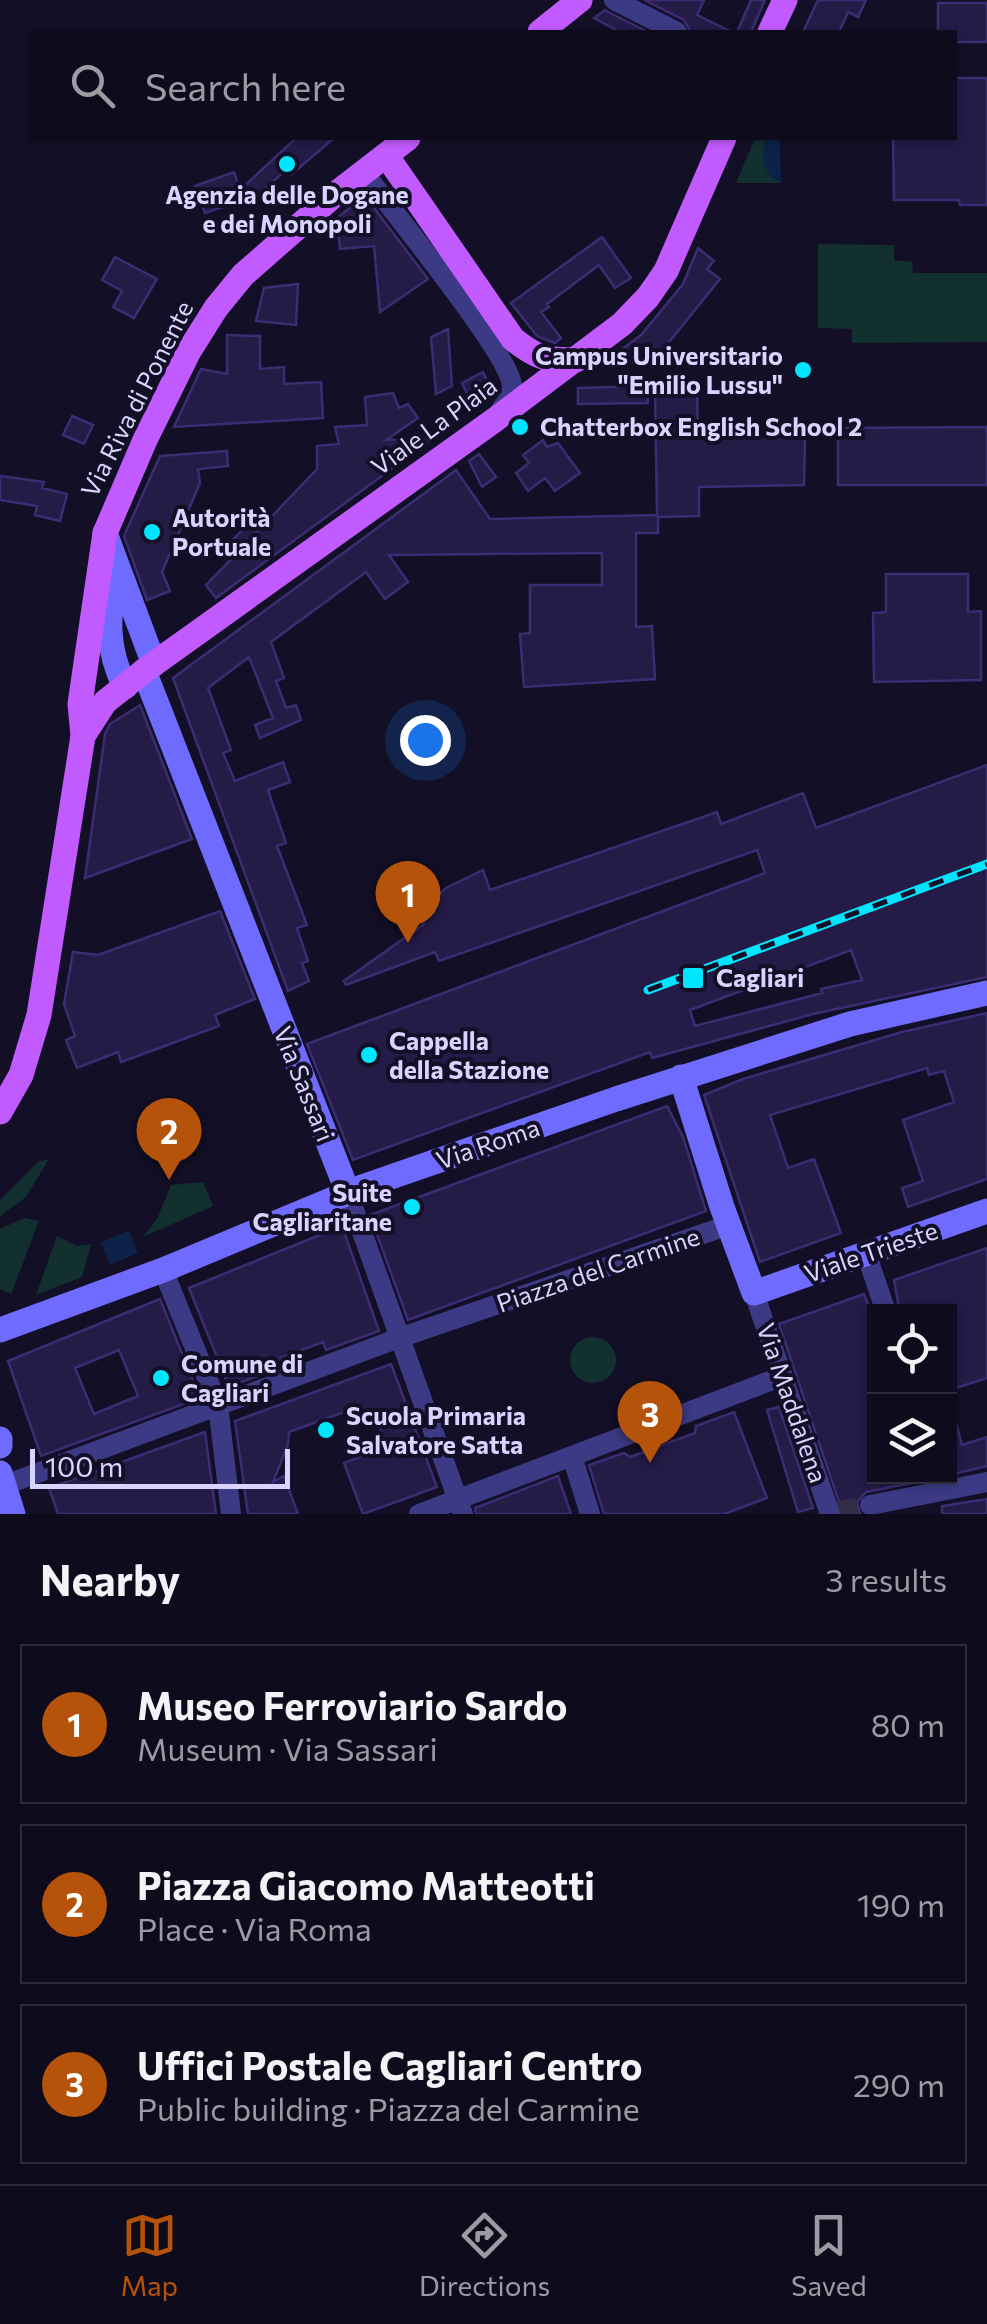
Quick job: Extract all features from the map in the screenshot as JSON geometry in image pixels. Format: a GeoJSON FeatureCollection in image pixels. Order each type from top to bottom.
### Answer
{"type":"FeatureCollection","features":[{"type":"Feature","properties":{"kind":"main road"},"geometry":{"type":"LineString","coordinates":[[542,30],[580,0]]}},
{"type":"Feature","properties":{"kind":"main road"},"geometry":{"type":"LineString","coordinates":[[771,30],[785,0]]}},
{"type":"Feature","properties":{"kind":"main road","name":"Via Riva di Ponente"},"geometry":{"type":"LineString","coordinates":[[1,1111],[25,1065],[39,1015],[83,736],[80,704],[104,534],[189,351],[216,308],[243,275],[405,140]]}},
{"type":"Feature","properties":{"kind":"main road","name":"Viale La Plaia"},"geometry":{"type":"LineString","coordinates":[[83,736],[104,702],[143,667],[496,419],[622,324],[648,298],[666,271],[723,140]]}},
{"type":"Feature","properties":{"kind":"main road"},"geometry":{"type":"LineString","coordinates":[[386,154],[513,339],[534,356],[576,360]]}},
{"type":"Feature","properties":{"kind":"main road","name":"Via Sassari"},"geometry":{"type":"LineString","coordinates":[[104,534],[143,667],[348,1192]]}},
{"type":"Feature","properties":{"kind":"main road","name":"Via Sassari"},"geometry":{"type":"LineString","coordinates":[[115,564],[108,634],[115,667],[143,667]]}},
{"type":"Feature","properties":{"kind":"main road","name":"Via Roma"},"geometry":{"type":"LineString","coordinates":[[0,1330],[163,1270],[348,1192],[850,1024],[987,992]]}},
{"type":"Feature","properties":{"kind":"main road"},"geometry":{"type":"LineString","coordinates":[[681,1078],[729,1226]]}},
{"type":"Feature","properties":{"kind":"main road","name":"Viale Trieste"},"geometry":{"type":"LineString","coordinates":[[754,1292],[987,1211]]}},
{"type":"Feature","properties":{"kind":"main road","name":"Piazza del Carmine"},"geometry":{"type":"LineString","coordinates":[[729,1226],[754,1292]]}},
{"type":"Feature","properties":{"kind":"main road"},"geometry":{"type":"LineString","coordinates":[[0,1438],[0,1446]]}},
{"type":"Feature","properties":{"kind":"main road"},"geometry":{"type":"LineString","coordinates":[[2,1482],[13,1514]]}},
{"type":"Feature","properties":{"kind":"street"},"geometry":{"type":"LineString","coordinates":[[614,0],[673,30]]}},
{"type":"Feature","properties":{"kind":"street"},"geometry":{"type":"LineString","coordinates":[[364,172],[496,350],[512,385],[496,419]]}},
{"type":"Feature","properties":{"kind":"street","name":"Via Sassari"},"geometry":{"type":"LineString","coordinates":[[348,1192],[460,1507]]}},
{"type":"Feature","properties":{"kind":"street","name":"Piazza del Carmine"},"geometry":{"type":"LineString","coordinates":[[2,1482],[400,1338],[729,1226]]}},
{"type":"Feature","properties":{"kind":"street"},"geometry":{"type":"LineString","coordinates":[[866,1254],[883,1304]]}},
{"type":"Feature","properties":{"kind":"street"},"geometry":{"type":"LineString","coordinates":[[163,1270],[218,1404],[232,1514]]}},
{"type":"Feature","properties":{"kind":"street","name":"Via Maddalena"},"geometry":{"type":"LineString","coordinates":[[754,1292],[831,1513]]}},
{"type":"Feature","properties":{"kind":"street"},"geometry":{"type":"LineString","coordinates":[[419,1514],[460,1507],[572,1456],[783,1376]]}},
{"type":"Feature","properties":{"kind":"street"},"geometry":{"type":"LineString","coordinates":[[572,1456],[590,1514]]}},
{"type":"Feature","properties":{"kind":"street"},"geometry":{"type":"LineString","coordinates":[[870,1505],[987,1482]]}},
{"type":"Feature","properties":{"kind":"green space"},"geometry":{"type":"Polygon","coordinates":[[[754,140],[766,140],[766,163],[781,183],[736,183],[754,140]]]}},
{"type":"Feature","properties":{"kind":"green space"},"geometry":{"type":"Polygon","coordinates":[[[818,244],[894,245],[894,260],[912,262],[913,273],[987,273],[987,342],[852,343],[852,329],[818,328],[818,244]]]}},
{"type":"Feature","properties":{"kind":"green space"},"geometry":{"type":"Polygon","coordinates":[[[181,1130],[190,1155],[164,1166],[139,1145],[181,1130]]]}},
{"type":"Feature","properties":{"kind":"green space"},"geometry":{"type":"Polygon","coordinates":[[[49,1159],[26,1197],[0,1216],[0,1200],[38,1162],[49,1159]]]}},
{"type":"Feature","properties":{"kind":"green space"},"geometry":{"type":"Polygon","coordinates":[[[203,1182],[213,1206],[143,1237],[158,1217],[171,1185],[203,1182]]]}},
{"type":"Feature","properties":{"kind":"green space"},"geometry":{"type":"Polygon","coordinates":[[[24,1218],[39,1221],[11,1294],[0,1289],[0,1229],[24,1218]]]}},
{"type":"Feature","properties":{"kind":"green space"},"geometry":{"type":"Polygon","coordinates":[[[57,1236],[77,1246],[91,1244],[82,1277],[36,1295],[57,1236]]]}},
{"type":"Feature","properties":{"kind":"green space"},"geometry":{"type":"Polygon","coordinates":[[[593,1337],[610,1343],[616,1360],[610,1377],[593,1383],[576,1377],[570,1360],[576,1343],[593,1337]]]}},
{"type":"Feature","properties":{"kind":"water"},"geometry":{"type":"Polygon","coordinates":[[[766,140],[780,140],[781,183],[769,174],[763,152],[766,140]]]}},
{"type":"Feature","properties":{"kind":"water"},"geometry":{"type":"Polygon","coordinates":[[[129,1231],[138,1253],[110,1265],[101,1242],[129,1231]]]}},
{"type":"Feature","properties":{"kind":"building"},"geometry":{"type":"Polygon","coordinates":[[[644,0],[704,0],[697,15],[728,30],[690,30],[684,20],[644,0]]]}},
{"type":"Feature","properties":{"kind":"building"},"geometry":{"type":"Polygon","coordinates":[[[751,0],[765,0],[752,30],[738,30],[751,0]]]}},
{"type":"Feature","properties":{"kind":"building"},"geometry":{"type":"Polygon","coordinates":[[[818,0],[866,0],[858,17],[848,12],[840,30],[804,30],[818,0]]]}},
{"type":"Feature","properties":{"kind":"building"},"geometry":{"type":"Polygon","coordinates":[[[938,3],[987,3],[987,42],[957,42],[957,30],[938,30],[938,3]]]}},
{"type":"Feature","properties":{"kind":"building"},"geometry":{"type":"Polygon","coordinates":[[[605,10],[644,30],[616,30],[594,18],[605,10]]]}},
{"type":"Feature","properties":{"kind":"building"},"geometry":{"type":"Polygon","coordinates":[[[957,78],[987,78],[987,205],[960,205],[959,200],[894,200],[893,140],[957,140],[957,78]]]}},
{"type":"Feature","properties":{"kind":"building"},"geometry":{"type":"Polygon","coordinates":[[[294,140],[332,140],[291,175],[286,170],[258,195],[205,213],[195,186],[234,172],[240,190],[294,140]]]}},
{"type":"Feature","properties":{"kind":"building"},"geometry":{"type":"Polygon","coordinates":[[[365,196],[428,279],[380,312],[374,246],[340,249],[337,218],[365,196]]]}},
{"type":"Feature","properties":{"kind":"building"},"geometry":{"type":"Polygon","coordinates":[[[602,237],[631,278],[615,288],[599,265],[541,312],[561,338],[555,343],[537,336],[511,303],[602,237]]]}},
{"type":"Feature","properties":{"kind":"building"},"geometry":{"type":"Polygon","coordinates":[[[698,248],[714,261],[707,269],[720,279],[661,352],[617,353],[641,335],[683,284],[698,248]]]}},
{"type":"Feature","properties":{"kind":"building"},"geometry":{"type":"Polygon","coordinates":[[[115,257],[157,279],[134,318],[113,307],[122,291],[102,280],[115,257]]]}},
{"type":"Feature","properties":{"kind":"building"},"geometry":{"type":"Polygon","coordinates":[[[298,284],[296,325],[256,321],[264,288],[298,284]]]}},
{"type":"Feature","properties":{"kind":"building"},"geometry":{"type":"Polygon","coordinates":[[[448,329],[452,386],[436,394],[431,337],[448,329]]]}},
{"type":"Feature","properties":{"kind":"building"},"geometry":{"type":"Polygon","coordinates":[[[227,335],[260,336],[260,369],[284,367],[284,384],[321,382],[323,418],[174,427],[201,369],[227,374],[227,335]]]}},
{"type":"Feature","properties":{"kind":"building"},"geometry":{"type":"Polygon","coordinates":[[[483,372],[493,394],[474,408],[462,383],[483,372]]]}},
{"type":"Feature","properties":{"kind":"building"},"geometry":{"type":"Polygon","coordinates":[[[647,386],[648,403],[578,404],[578,388],[647,386]]]}},
{"type":"Feature","properties":{"kind":"building"},"geometry":{"type":"Polygon","coordinates":[[[697,390],[698,439],[726,437],[725,433],[799,432],[805,438],[804,485],[699,487],[699,516],[658,517],[658,533],[636,533],[636,627],[652,626],[655,679],[524,687],[520,634],[530,633],[530,585],[602,585],[602,553],[389,555],[408,582],[385,599],[366,572],[271,642],[284,678],[276,681],[286,708],[296,705],[301,720],[260,738],[255,725],[273,718],[249,657],[208,688],[231,750],[223,753],[235,781],[283,762],[290,782],[268,790],[286,843],[277,846],[307,925],[297,928],[308,961],[302,963],[309,981],[288,991],[173,678],[456,470],[490,519],[657,515],[655,391],[697,390]]]}},
{"type":"Feature","properties":{"kind":"building"},"geometry":{"type":"Polygon","coordinates":[[[393,393],[399,408],[408,404],[418,418],[386,440],[432,439],[216,598],[206,585],[235,555],[226,547],[248,524],[257,532],[317,469],[317,446],[339,444],[335,427],[367,425],[365,397],[393,393]]]}},
{"type":"Feature","properties":{"kind":"building"},"geometry":{"type":"Polygon","coordinates":[[[72,416],[93,425],[84,444],[63,435],[72,416]]]}},
{"type":"Feature","properties":{"kind":"building"},"geometry":{"type":"Polygon","coordinates":[[[987,427],[987,485],[838,485],[838,428],[987,427]]]}},
{"type":"Feature","properties":{"kind":"building"},"geometry":{"type":"Polygon","coordinates":[[[543,440],[547,447],[558,443],[580,473],[555,491],[545,478],[528,491],[516,473],[529,463],[523,455],[543,440]]]}},
{"type":"Feature","properties":{"kind":"building","name":"Autorità Portuale"},"geometry":{"type":"Polygon","coordinates":[[[227,451],[228,466],[198,469],[200,483],[162,572],[170,591],[147,600],[124,536],[160,456],[227,451]]]}},
{"type":"Feature","properties":{"kind":"building"},"geometry":{"type":"Polygon","coordinates":[[[479,454],[496,477],[482,487],[469,461],[479,454]]]}},
{"type":"Feature","properties":{"kind":"building"},"geometry":{"type":"Polygon","coordinates":[[[0,476],[44,482],[42,488],[67,494],[60,521],[35,515],[37,506],[0,500],[0,476]]]}},
{"type":"Feature","properties":{"kind":"building"},"geometry":{"type":"Polygon","coordinates":[[[886,574],[968,574],[968,612],[981,611],[981,680],[874,682],[873,613],[886,612],[886,574]]]}},
{"type":"Feature","properties":{"kind":"building"},"geometry":{"type":"Polygon","coordinates":[[[140,705],[192,839],[85,878],[105,734],[110,724],[140,705]]]}},
{"type":"Feature","properties":{"kind":"building"},"geometry":{"type":"Polygon","coordinates":[[[987,765],[987,977],[813,1014],[652,1058],[650,1052],[353,1160],[307,1044],[765,873],[757,850],[439,961],[435,952],[346,985],[344,981],[424,924],[419,912],[446,888],[483,870],[490,890],[717,812],[721,824],[803,793],[816,828],[987,765]],[[851,950],[690,1010],[695,1026],[862,980],[851,950]]]}},
{"type":"Feature","properties":{"kind":"building"},"geometry":{"type":"Polygon","coordinates":[[[220,911],[255,999],[215,1015],[219,1026],[121,1062],[118,1052],[77,1068],[66,1040],[75,1036],[64,1004],[73,952],[98,955],[220,911]]]}},
{"type":"Feature","properties":{"kind":"building"},"geometry":{"type":"Polygon","coordinates":[[[987,1013],[987,1179],[908,1207],[902,1188],[923,1181],[903,1120],[954,1102],[944,1071],[929,1075],[927,1068],[770,1115],[788,1168],[814,1159],[841,1233],[760,1262],[704,1095],[743,1079],[902,1032],[987,1013]]]}},
{"type":"Feature","properties":{"kind":"building"},"geometry":{"type":"Polygon","coordinates":[[[667,1106],[683,1137],[706,1211],[408,1320],[370,1215],[667,1106]]]}},
{"type":"Feature","properties":{"kind":"building"},"geometry":{"type":"Polygon","coordinates":[[[342,1226],[379,1331],[326,1350],[323,1342],[280,1358],[283,1366],[229,1387],[189,1288],[342,1226]]]}},
{"type":"Feature","properties":{"kind":"building"},"geometry":{"type":"Polygon","coordinates":[[[987,1248],[987,1378],[957,1388],[957,1304],[898,1304],[894,1280],[987,1248]]]}},
{"type":"Feature","properties":{"kind":"building"},"geometry":{"type":"Polygon","coordinates":[[[864,1294],[868,1304],[867,1484],[907,1484],[866,1492],[857,1502],[860,1514],[843,1514],[779,1324],[864,1294]]]}},
{"type":"Feature","properties":{"kind":"building","name":"Comune di Cagliari"},"geometry":{"type":"Polygon","coordinates":[[[160,1299],[200,1398],[41,1456],[8,1361],[160,1299]],[[119,1350],[75,1368],[94,1414],[138,1396],[119,1350]]]}},
{"type":"Feature","properties":{"kind":"building","name":"Scuola Primaria Salvatore Satta"},"geometry":{"type":"Polygon","coordinates":[[[391,1364],[437,1487],[363,1514],[344,1463],[386,1447],[380,1428],[364,1424],[347,1411],[289,1432],[288,1445],[273,1482],[284,1476],[298,1514],[248,1514],[235,1421],[391,1364]]]}},
{"type":"Feature","properties":{"kind":"building"},"geometry":{"type":"Polygon","coordinates":[[[779,1407],[813,1508],[798,1512],[767,1410],[779,1407]]]}},
{"type":"Feature","properties":{"kind":"building"},"geometry":{"type":"Polygon","coordinates":[[[734,1412],[767,1498],[724,1514],[604,1514],[589,1465],[624,1453],[630,1457],[695,1433],[696,1426],[734,1412]]]}},
{"type":"Feature","properties":{"kind":"building"},"geometry":{"type":"Polygon","coordinates":[[[957,1427],[962,1445],[987,1437],[987,1466],[957,1473],[957,1427]]]}},
{"type":"Feature","properties":{"kind":"building"},"geometry":{"type":"Polygon","coordinates":[[[205,1432],[216,1514],[58,1514],[49,1488],[205,1432]]]}},
{"type":"Feature","properties":{"kind":"building"},"geometry":{"type":"Polygon","coordinates":[[[558,1476],[571,1514],[476,1514],[475,1508],[558,1476]]]}},
{"type":"Feature","properties":{"kind":"building"},"geometry":{"type":"Polygon","coordinates":[[[987,1499],[987,1514],[942,1514],[942,1506],[987,1499]]]}},
{"type":"Feature","properties":{"kind":"tunnel"},"geometry":{"type":"LineString","coordinates":[[838,1511],[870,1505]]}},
{"type":"Feature","properties":{"kind":"railway"},"geometry":{"type":"LineString","coordinates":[[648,990],[987,864]]}},
{"type":"Feature","properties":{"kind":"place","name":"Agenzia delle Dogane e dei Monopoli"},"geometry":{"type":"Point","coordinates":[287,164]}},
{"type":"Feature","properties":{"kind":"place","name":"Campus Universitario \"Emilio Lussu\""},"geometry":{"type":"Point","coordinates":[803,370]}},
{"type":"Feature","properties":{"kind":"place","name":"Chatterbox English School 2"},"geometry":{"type":"Point","coordinates":[520,427]}},
{"type":"Feature","properties":{"kind":"place","name":"Autorità Portuale"},"geometry":{"type":"Point","coordinates":[152,532]}},
{"type":"Feature","properties":{"kind":"place","name":"Museo Ferroviario Sardo"},"geometry":{"type":"Point","coordinates":[408,943]}},
{"type":"Feature","properties":{"kind":"place","name":"Cagliari"},"geometry":{"type":"Point","coordinates":[693,978]}},
{"type":"Feature","properties":{"kind":"place","name":"Cappella della Stazione"},"geometry":{"type":"Point","coordinates":[369,1055]}},
{"type":"Feature","properties":{"kind":"place","name":"Piazza Giacomo Matteotti"},"geometry":{"type":"Point","coordinates":[169,1180]}},
{"type":"Feature","properties":{"kind":"place","name":"Suite Cagliaritane"},"geometry":{"type":"Point","coordinates":[412,1207]}},
{"type":"Feature","properties":{"kind":"place","name":"Comune di Cagliari"},"geometry":{"type":"Point","coordinates":[161,1378]}},
{"type":"Feature","properties":{"kind":"place","name":"Scuola Primaria Salvatore Satta"},"geometry":{"type":"Point","coordinates":[326,1430]}},
{"type":"Feature","properties":{"kind":"place","name":"Uffici Postale Cagliari Centro"},"geometry":{"type":"Point","coordinates":[650,1463]}}]}
